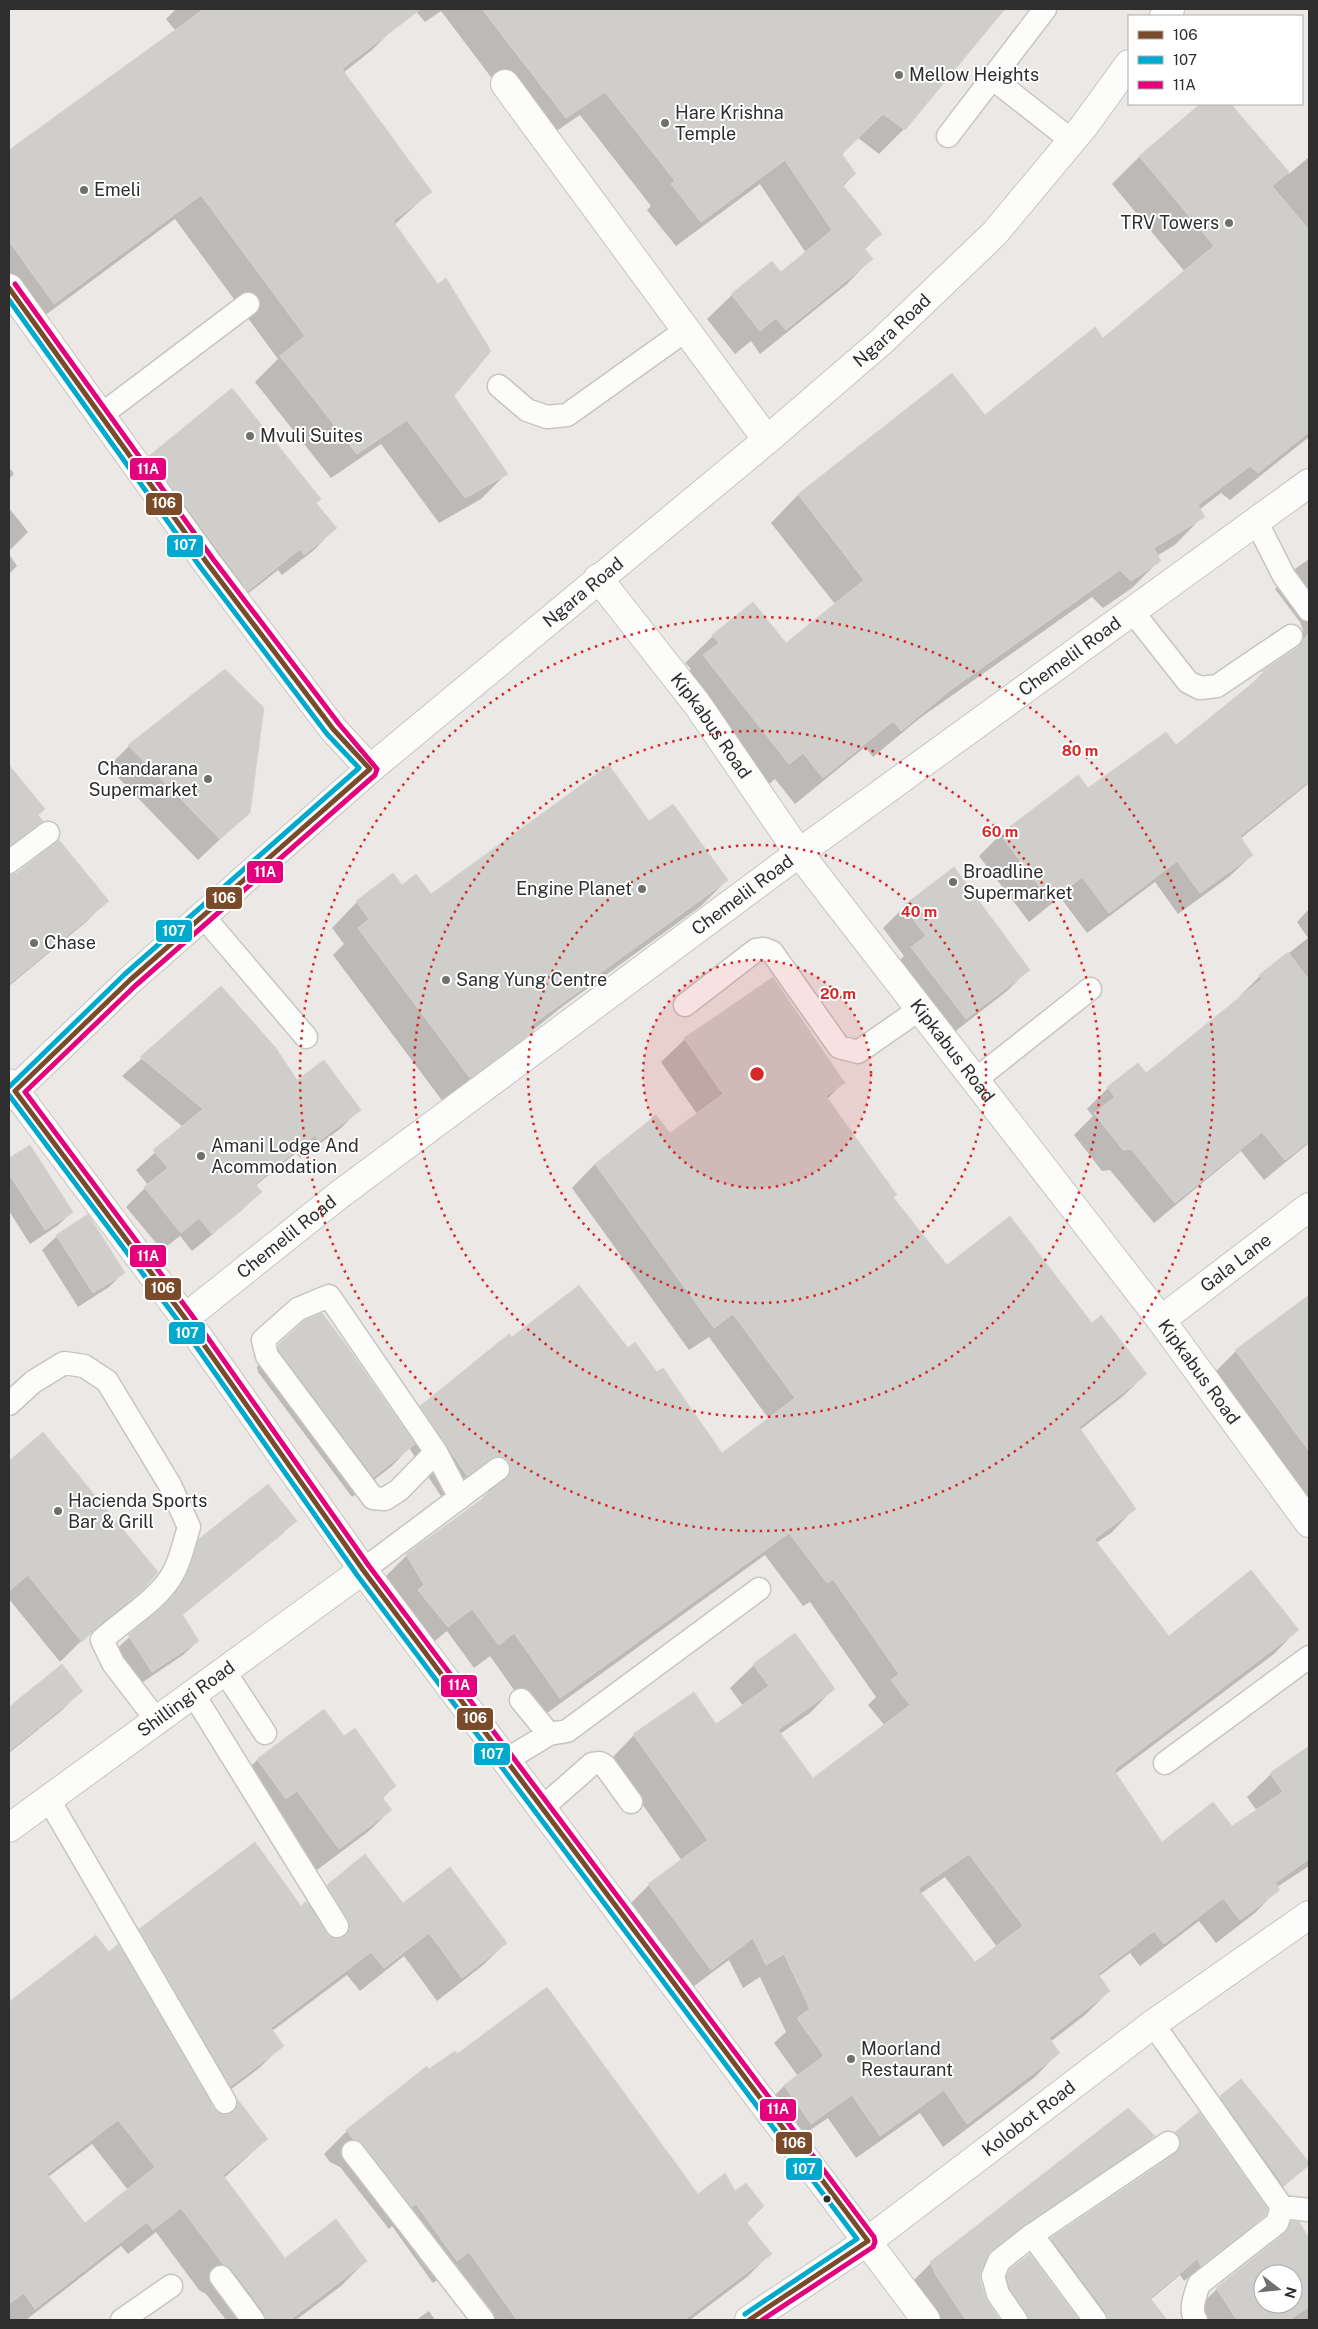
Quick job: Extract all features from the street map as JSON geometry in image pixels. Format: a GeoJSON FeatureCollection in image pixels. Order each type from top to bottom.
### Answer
{"type":"FeatureCollection","features":[{"type":"Feature","properties":{"kind":"street","name":"Ngara Road"},"geometry":{"type":"LineString","coordinates":[[11,1090],[130,980],[370,769],[598,578],[767,440],[882,341],[994,234],[1072,140],[1128,65]]}},
{"type":"Feature","properties":{"kind":"street"},"geometry":{"type":"LineString","coordinates":[[505,84],[767,440]]}},
{"type":"Feature","properties":{"kind":"street"},"geometry":{"type":"LineString","coordinates":[[9,288],[206,563],[333,729],[370,769]]}},
{"type":"Feature","properties":{"kind":"street","name":"Chemelil Road"},"geometry":{"type":"LineString","coordinates":[[185,1318],[347,1190],[799,853],[1309,483]]}},
{"type":"Feature","properties":{"kind":"street","name":"Kipkabus Road"},"geometry":{"type":"LineString","coordinates":[[598,578],[697,704],[799,853],[1161,1320],[1309,1522]]}},
{"type":"Feature","properties":{"kind":"street"},"geometry":{"type":"LineString","coordinates":[[11,1090],[185,1318],[364,1570],[926,2320]]}},
{"type":"Feature","properties":{"kind":"street","name":"Gala Lane"},"geometry":{"type":"LineString","coordinates":[[1161,1320],[1309,1207]]}},
{"type":"Feature","properties":{"kind":"street","name":"Shillingi Road"},"geometry":{"type":"LineString","coordinates":[[9,1828],[158,1722],[364,1570]]}},
{"type":"Feature","properties":{"kind":"street","name":"Kolobot Road"},"geometry":{"type":"LineString","coordinates":[[748,2320],[868,2241],[1153,2024],[1309,1915]]}},
{"type":"Feature","properties":{"kind":"lane"},"geometry":{"type":"LineString","coordinates":[[948,136],[1045,9]]}},
{"type":"Feature","properties":{"kind":"lane"},"geometry":{"type":"LineString","coordinates":[[992,78],[1072,140]]}},
{"type":"Feature","properties":{"kind":"lane"},"geometry":{"type":"LineString","coordinates":[[101,414],[248,304]]}},
{"type":"Feature","properties":{"kind":"lane"},"geometry":{"type":"LineString","coordinates":[[499,386],[527,410],[547,417],[567,415],[686,330]]}},
{"type":"Feature","properties":{"kind":"lane"},"geometry":{"type":"LineString","coordinates":[[1256,521],[1284,576],[1309,610]]}},
{"type":"Feature","properties":{"kind":"lane"},"geometry":{"type":"LineString","coordinates":[[1132,611],[1188,682],[1200,688],[1217,686],[1291,636]]}},
{"type":"Feature","properties":{"kind":"lane"},"geometry":{"type":"LineString","coordinates":[[9,862],[48,833]]}},
{"type":"Feature","properties":{"kind":"lane"},"geometry":{"type":"LineString","coordinates":[[203,916],[306,1037]]}},
{"type":"Feature","properties":{"kind":"lane"},"geometry":{"type":"LineString","coordinates":[[685,1005],[756,950],[764,949],[772,952],[839,1047],[858,1052],[920,1009]]}},
{"type":"Feature","properties":{"kind":"lane"},"geometry":{"type":"LineString","coordinates":[[975,1080],[1090,989]]}},
{"type":"Feature","properties":{"kind":"lane"},"geometry":{"type":"LineString","coordinates":[[436,1452],[399,1490],[385,1499],[372,1498],[266,1356],[263,1340],[298,1309],[329,1296],[436,1452],[460,1498]]}},
{"type":"Feature","properties":{"kind":"lane"},"geometry":{"type":"LineString","coordinates":[[9,1404],[33,1382],[64,1364],[84,1366],[107,1381],[170,1485],[189,1527],[179,1562],[166,1584],[146,1604],[102,1640],[113,1663],[158,1722]]}},
{"type":"Feature","properties":{"kind":"lane"},"geometry":{"type":"LineString","coordinates":[[364,1570],[498,1469]]}},
{"type":"Feature","properties":{"kind":"lane"},"geometry":{"type":"LineString","coordinates":[[506,1760],[550,1734],[567,1731],[759,1589]]}},
{"type":"Feature","properties":{"kind":"lane"},"geometry":{"type":"LineString","coordinates":[[1165,1763],[1309,1657]]}},
{"type":"Feature","properties":{"kind":"lane"},"geometry":{"type":"LineString","coordinates":[[225,1672],[265,1734]]}},
{"type":"Feature","properties":{"kind":"lane"},"geometry":{"type":"LineString","coordinates":[[194,1695],[337,1926]]}},
{"type":"Feature","properties":{"kind":"lane"},"geometry":{"type":"LineString","coordinates":[[521,1700],[550,1734]]}},
{"type":"Feature","properties":{"kind":"lane"},"geometry":{"type":"LineString","coordinates":[[542,1808],[592,1764],[600,1763],[605,1766],[630,1802]]}},
{"type":"Feature","properties":{"kind":"lane"},"geometry":{"type":"LineString","coordinates":[[48,1800],[225,2102]]}},
{"type":"Feature","properties":{"kind":"lane"},"geometry":{"type":"LineString","coordinates":[[1153,2024],[1282,2207],[1309,2210]]}},
{"type":"Feature","properties":{"kind":"lane"},"geometry":{"type":"LineString","coordinates":[[1016,2320],[998,2294],[993,2276],[999,2261],[1032,2235],[1168,2143]]}},
{"type":"Feature","properties":{"kind":"lane"},"geometry":{"type":"LineString","coordinates":[[353,2152],[483,2320]]}},
{"type":"Feature","properties":{"kind":"lane"},"geometry":{"type":"LineString","coordinates":[[1196,2320],[1194,2317],[1193,2300],[1198,2284],[1277,2223],[1282,2207]]}},
{"type":"Feature","properties":{"kind":"lane"},"geometry":{"type":"LineString","coordinates":[[1032,2235],[1095,2320]]}},
{"type":"Feature","properties":{"kind":"lane"},"geometry":{"type":"LineString","coordinates":[[221,2277],[253,2320]]}},
{"type":"Feature","properties":{"kind":"lane"},"geometry":{"type":"LineString","coordinates":[[122,2320],[171,2286]]}},
{"type":"Feature","properties":{"kind":"building"},"geometry":{"type":"Polygon","coordinates":[[[204,9],[421,9],[342,69],[432,192],[393,221],[438,284],[446,278],[491,351],[454,396],[508,474],[465,498],[407,420],[357,454],[280,356],[305,336],[201,195],[54,304],[9,241],[9,150],[204,9]]]}},
{"type":"Feature","properties":{"kind":"building"},"geometry":{"type":"Polygon","coordinates":[[[482,9],[1005,9],[905,130],[883,114],[842,154],[856,174],[842,184],[882,234],[864,248],[873,259],[786,330],[776,318],[760,331],[731,294],[772,261],[781,272],[832,230],[785,160],[701,222],[671,184],[675,181],[605,92],[566,118],[482,9]]]}},
{"type":"Feature","properties":{"kind":"building"},"geometry":{"type":"Polygon","coordinates":[[[1199,105],[1232,105],[1289,172],[1272,186],[1309,230],[1309,432],[1258,473],[1250,466],[1198,505],[1205,517],[1154,548],[1161,561],[1131,581],[1120,570],[949,691],[901,731],[893,721],[823,778],[803,753],[789,764],[703,655],[719,643],[712,635],[753,602],[786,643],[864,580],[798,494],[952,373],[985,415],[1095,327],[1103,338],[1214,246],[1139,156],[1199,105]]]}},
{"type":"Feature","properties":{"kind":"building"},"geometry":{"type":"Polygon","coordinates":[[[232,388],[321,499],[316,503],[337,528],[304,555],[300,549],[248,591],[149,456],[232,388]]]}},
{"type":"Feature","properties":{"kind":"building"},"geometry":{"type":"Polygon","coordinates":[[[1309,633],[1309,781],[1240,836],[1253,855],[1200,893],[1177,861],[1109,913],[1082,877],[1051,902],[1000,834],[1078,775],[1088,788],[1166,732],[1176,745],[1264,674],[1262,671],[1298,647],[1309,633]]]}},
{"type":"Feature","properties":{"kind":"building","name":"Chandarana Supermarket"},"geometry":{"type":"Polygon","coordinates":[[[225,669],[264,708],[250,813],[220,839],[128,745],[225,669]]]}},
{"type":"Feature","properties":{"kind":"building"},"geometry":{"type":"Polygon","coordinates":[[[9,765],[45,809],[38,815],[43,821],[9,846],[9,765]]]}},
{"type":"Feature","properties":{"kind":"building"},"geometry":{"type":"Polygon","coordinates":[[[609,765],[649,821],[673,804],[728,880],[530,1026],[534,1031],[470,1078],[358,928],[369,919],[356,901],[393,873],[402,885],[416,874],[431,894],[609,765]]]}},
{"type":"Feature","properties":{"kind":"building","name":"Chase"},"geometry":{"type":"Polygon","coordinates":[[[59,840],[109,901],[9,984],[9,875],[17,873],[59,840]]]}},
{"type":"Feature","properties":{"kind":"building"},"geometry":{"type":"Polygon","coordinates":[[[954,867],[1030,970],[966,1019],[911,947],[926,936],[903,906],[954,867]]]}},
{"type":"Feature","properties":{"kind":"building"},"geometry":{"type":"Polygon","coordinates":[[[1288,952],[1309,980],[1309,1141],[1285,1160],[1262,1132],[1175,1203],[1131,1149],[1123,1150],[1094,1113],[1115,1097],[1107,1087],[1138,1063],[1146,1073],[1262,979],[1259,975],[1288,952]]]}},
{"type":"Feature","properties":{"kind":"building"},"geometry":{"type":"Polygon","coordinates":[[[773,977],[845,1083],[826,1096],[897,1195],[893,1197],[947,1265],[1010,1216],[1092,1323],[1101,1315],[1147,1374],[1079,1427],[1136,1509],[1094,1539],[1169,1636],[1251,1570],[1299,1630],[1114,1770],[1162,1842],[1213,1802],[1232,1826],[1283,1792],[1270,1773],[1309,1746],[1309,1859],[1275,1883],[1280,1890],[1240,1920],[1223,1898],[1164,1944],[1154,1931],[1098,1974],[1110,1991],[1049,2038],[1060,2053],[967,2124],[944,2090],[880,2136],[852,2095],[811,2124],[784,2085],[824,2056],[797,2018],[810,2009],[784,1954],[766,1965],[753,1938],[711,1970],[648,1884],[708,1840],[633,1734],[694,1692],[716,1724],[769,1686],[753,1664],[795,1633],[835,1689],[778,1730],[813,1778],[910,1705],[891,1680],[899,1674],[833,1579],[827,1583],[789,1533],[560,1698],[514,1633],[499,1645],[472,1609],[448,1627],[418,1590],[424,1585],[406,1554],[484,1498],[506,1479],[511,1468],[508,1461],[503,1457],[496,1456],[467,1476],[420,1406],[509,1334],[512,1337],[579,1285],[628,1348],[635,1342],[657,1372],[663,1368],[722,1453],[795,1398],[733,1314],[714,1328],[595,1164],[656,1115],[670,1133],[723,1094],[684,1038],[773,977]],[[969,1854],[918,1889],[975,1962],[1023,1926],[969,1854]]]}},
{"type":"Feature","properties":{"kind":"building"},"geometry":{"type":"Polygon","coordinates":[[[221,986],[276,1048],[297,1080],[324,1060],[361,1110],[319,1141],[315,1135],[255,1184],[262,1192],[212,1234],[199,1218],[181,1233],[144,1187],[168,1168],[153,1150],[203,1109],[140,1057],[221,986]]]}},
{"type":"Feature","properties":{"kind":"building"},"geometry":{"type":"Polygon","coordinates":[[[30,1145],[73,1212],[45,1230],[9,1174],[9,1158],[30,1145]]]}},
{"type":"Feature","properties":{"kind":"building"},"geometry":{"type":"Polygon","coordinates":[[[88,1214],[125,1273],[93,1293],[56,1235],[88,1214]]]}},
{"type":"Feature","properties":{"kind":"building"},"geometry":{"type":"Polygon","coordinates":[[[1309,1295],[1309,1451],[1235,1350],[1309,1295]]]}},
{"type":"Feature","properties":{"kind":"building"},"geometry":{"type":"Polygon","coordinates":[[[322,1313],[415,1444],[374,1477],[279,1350],[278,1345],[305,1320],[322,1313]]]}},
{"type":"Feature","properties":{"kind":"building","name":"Hacienda Sports Bar & Grill"},"geometry":{"type":"Polygon","coordinates":[[[43,1432],[158,1572],[143,1590],[101,1623],[82,1642],[28,1575],[9,1591],[9,1461],[43,1432]]]}},
{"type":"Feature","properties":{"kind":"building"},"geometry":{"type":"Polygon","coordinates":[[[268,1484],[297,1521],[182,1614],[199,1641],[152,1672],[128,1635],[160,1609],[177,1592],[189,1569],[199,1539],[268,1484]]]}},
{"type":"Feature","properties":{"kind":"building"},"geometry":{"type":"Polygon","coordinates":[[[62,1664],[83,1691],[9,1751],[9,1707],[62,1664]]]}},
{"type":"Feature","properties":{"kind":"building"},"geometry":{"type":"Polygon","coordinates":[[[324,1709],[344,1736],[355,1728],[396,1786],[382,1797],[392,1810],[339,1849],[297,1791],[286,1799],[257,1759],[324,1709]]]}},
{"type":"Feature","properties":{"kind":"building"},"geometry":{"type":"Polygon","coordinates":[[[255,1842],[301,1906],[306,1901],[331,1938],[338,1939],[344,1937],[349,1932],[350,1925],[327,1885],[365,1854],[403,1903],[450,1867],[507,1943],[462,1978],[429,1933],[384,1968],[371,1952],[271,2028],[284,2046],[231,2086],[139,1929],[255,1842]]]}},
{"type":"Feature","properties":{"kind":"building"},"geometry":{"type":"Polygon","coordinates":[[[96,1935],[109,1952],[118,1944],[214,2109],[225,2115],[231,2114],[237,2108],[238,2100],[268,2139],[223,2175],[285,2258],[336,2219],[367,2261],[290,2320],[266,2320],[264,2312],[232,2269],[224,2265],[181,2208],[153,2230],[147,2222],[35,2309],[24,2293],[9,2304],[9,2002],[96,1935]],[[118,2120],[47,2174],[85,2223],[155,2167],[118,2120]]]}},
{"type":"Feature","properties":{"kind":"building"},"geometry":{"type":"Polygon","coordinates":[[[547,1987],[698,2194],[725,2173],[735,2191],[746,2183],[764,2206],[747,2223],[772,2254],[684,2320],[517,2320],[469,2252],[457,2261],[416,2204],[412,2207],[363,2144],[353,2139],[346,2130],[427,2066],[429,2069],[455,2051],[457,2054],[547,1987]]]}},
{"type":"Feature","properties":{"kind":"building"},"geometry":{"type":"Polygon","coordinates":[[[1241,2079],[1309,2162],[1309,2165],[1284,2186],[1220,2096],[1241,2079]]]}},
{"type":"Feature","properties":{"kind":"building"},"geometry":{"type":"Polygon","coordinates":[[[1128,2108],[1155,2136],[1025,2224],[991,2251],[981,2271],[980,2280],[987,2301],[1000,2320],[966,2320],[937,2277],[930,2262],[1128,2108]]]}},
{"type":"Feature","properties":{"kind":"building"},"geometry":{"type":"Polygon","coordinates":[[[1199,2112],[1268,2209],[1266,2215],[1201,2266],[1197,2259],[1150,2298],[1167,2320],[1108,2320],[1106,2312],[1051,2238],[1175,2154],[1181,2143],[1175,2132],[1199,2112]]]}},
{"type":"Feature","properties":{"kind":"building"},"geometry":{"type":"Polygon","coordinates":[[[1291,2221],[1299,2222],[1309,2238],[1309,2307],[1303,2311],[1303,2264],[1253,2264],[1253,2314],[1298,2314],[1289,2320],[1237,2320],[1216,2288],[1285,2233],[1291,2221]]]}},
{"type":"Feature","properties":{"kind":"building"},"geometry":{"type":"Polygon","coordinates":[[[1030,2254],[1079,2320],[1029,2320],[1027,2313],[1010,2288],[1007,2277],[1010,2269],[1030,2254]]]}},
{"type":"Feature","properties":{"kind":"transit line","name":"11A"},"geometry":{"type":"LineString","coordinates":[[15,284],[213,559],[339,724],[377,769],[375,775],[135,986],[25,1092],[191,1314],[369,1566],[874,2237],[873,2247],[762,2320]]}},
{"type":"Feature","properties":{"kind":"transit line","name":"106"},"geometry":{"type":"LineString","coordinates":[[9,288],[207,563],[333,729],[370,769],[130,980],[15,1091],[185,1318],[363,1570],[868,2241],[749,2320]]}},
{"type":"Feature","properties":{"kind":"transit line","name":"107"},"geometry":{"type":"LineString","coordinates":[[9,300],[201,568],[327,734],[359,768],[125,974],[9,1087]]}},
{"type":"Feature","properties":{"kind":"transit line","name":"107"},"geometry":{"type":"LineString","coordinates":[[9,1095],[179,1322],[357,1575],[857,2239],[745,2314]]}},
{"type":"Feature","properties":{"kind":"place","name":"Mellow Heights"},"geometry":{"type":"Point","coordinates":[899,75]}},
{"type":"Feature","properties":{"kind":"place","name":"Hare Krishna Temple"},"geometry":{"type":"Point","coordinates":[665,123]}},
{"type":"Feature","properties":{"kind":"place","name":"Emeli"},"geometry":{"type":"Point","coordinates":[84,190]}},
{"type":"Feature","properties":{"kind":"place","name":"TRV Towers"},"geometry":{"type":"Point","coordinates":[1229,223]}},
{"type":"Feature","properties":{"kind":"place","name":"Mvuli Suites"},"geometry":{"type":"Point","coordinates":[250,436]}},
{"type":"Feature","properties":{"kind":"place","name":"Chandarana Supermarket"},"geometry":{"type":"Point","coordinates":[208,779]}},
{"type":"Feature","properties":{"kind":"place","name":"Broadline Supermarket"},"geometry":{"type":"Point","coordinates":[953,882]}},
{"type":"Feature","properties":{"kind":"place","name":"Engine Planet"},"geometry":{"type":"Point","coordinates":[642,889]}},
{"type":"Feature","properties":{"kind":"place","name":"Chase"},"geometry":{"type":"Point","coordinates":[34,943]}},
{"type":"Feature","properties":{"kind":"place","name":"Sang Yung Centre"},"geometry":{"type":"Point","coordinates":[446,980]}},
{"type":"Feature","properties":{"kind":"place","name":"Amani Lodge And Acommodation"},"geometry":{"type":"Point","coordinates":[201,1156]}},
{"type":"Feature","properties":{"kind":"place","name":"Hacienda Sports Bar & Grill"},"geometry":{"type":"Point","coordinates":[58,1511]}},
{"type":"Feature","properties":{"kind":"place","name":"Moorland Restaurant"},"geometry":{"type":"Point","coordinates":[851,2059]}}]}
